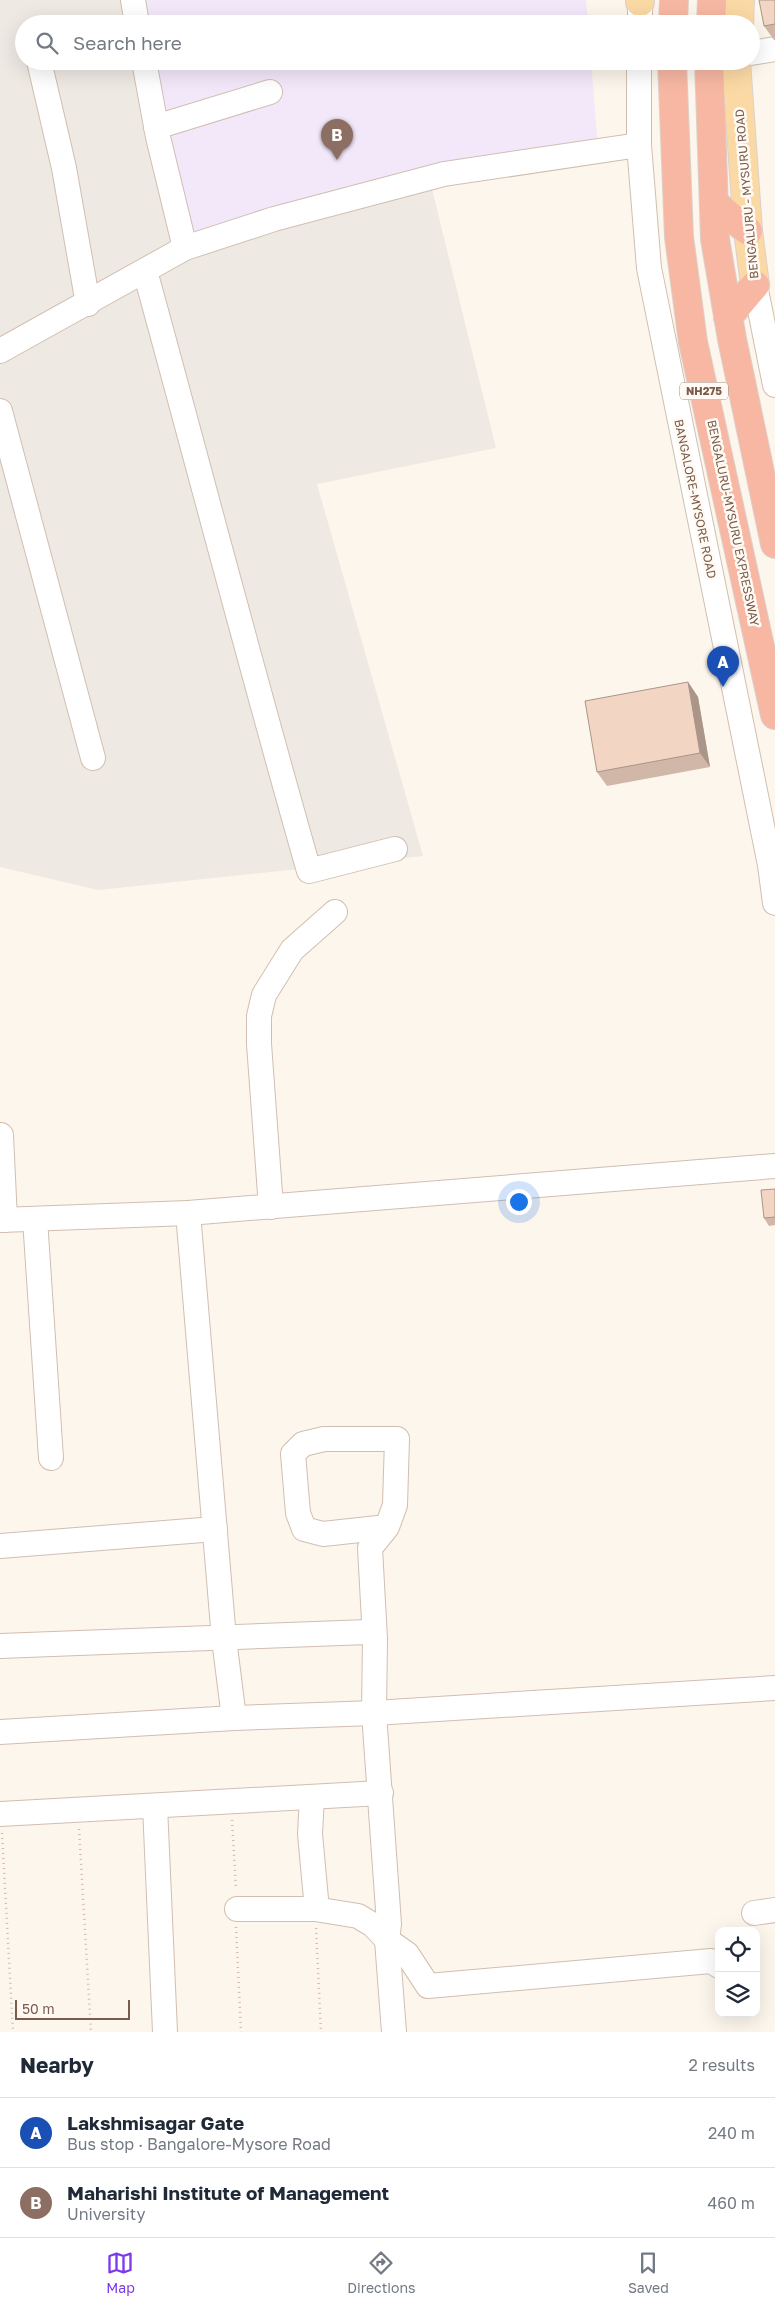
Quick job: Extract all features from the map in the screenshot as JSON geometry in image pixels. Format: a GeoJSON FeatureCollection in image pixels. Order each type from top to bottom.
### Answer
{"type":"FeatureCollection","features":[{"type":"Feature","properties":{"kind":"highway"},"geometry":{"type":"LineString","coordinates":[[674,0],[674,15]]}},
{"type":"Feature","properties":{"kind":"highway"},"geometry":{"type":"LineString","coordinates":[[711,15],[712,0]]}},
{"type":"Feature","properties":{"kind":"highway","name":"BENGALURU-MYSURU EXPRESSWAY"},"geometry":{"type":"LineString","coordinates":[[672,70],[679,236],[693,342],[775,715]]}},
{"type":"Feature","properties":{"kind":"highway","name":"NH275"},"geometry":{"type":"LineString","coordinates":[[709,70],[715,240],[728,317],[775,544]]}},
{"type":"Feature","properties":{"kind":"highway"},"geometry":{"type":"LineString","coordinates":[[714,203],[748,231]]}},
{"type":"Feature","properties":{"kind":"highway"},"geometry":{"type":"LineString","coordinates":[[728,317],[755,285]]}},
{"type":"Feature","properties":{"kind":"main road"},"geometry":{"type":"LineString","coordinates":[[739,15],[740,0]]}},
{"type":"Feature","properties":{"kind":"main road","name":"BENGALURU - MYSURU ROAD"},"geometry":{"type":"LineString","coordinates":[[737,70],[748,231],[755,285]]}},
{"type":"Feature","properties":{"kind":"street"},"geometry":{"type":"LineString","coordinates":[[133,0],[136,15]]}},
{"type":"Feature","properties":{"kind":"street"},"geometry":{"type":"LineString","coordinates":[[760,52],[775,49]]}},
{"type":"Feature","properties":{"kind":"street"},"geometry":{"type":"LineString","coordinates":[[41,70],[64,168],[88,304]]}},
{"type":"Feature","properties":{"kind":"street"},"geometry":{"type":"LineString","coordinates":[[146,70],[156,127],[185,248]]}},
{"type":"Feature","properties":{"kind":"street","name":"BANGALORE-MYSORE ROAD"},"geometry":{"type":"LineString","coordinates":[[639,70],[639,145],[649,268],[672,390],[724,634],[770,865],[775,903]]}},
{"type":"Feature","properties":{"kind":"street"},"geometry":{"type":"LineString","coordinates":[[156,127],[270,92]]}},
{"type":"Feature","properties":{"kind":"street"},"geometry":{"type":"LineString","coordinates":[[0,351],[88,304],[185,248],[274,219],[444,174],[639,145]]}},
{"type":"Feature","properties":{"kind":"street"},"geometry":{"type":"LineString","coordinates":[[145,271],[308,871],[395,849]]}},
{"type":"Feature","properties":{"kind":"street","name":"BENGALURU - MYSURU ROAD"},"geometry":{"type":"LineString","coordinates":[[755,285],[770,343],[775,385]]}},
{"type":"Feature","properties":{"kind":"street"},"geometry":{"type":"LineString","coordinates":[[0,411],[93,758]]}},
{"type":"Feature","properties":{"kind":"street"},"geometry":{"type":"LineString","coordinates":[[271,1206],[259,1044],[261,1009],[264,995],[292,950],[335,912]]}},
{"type":"Feature","properties":{"kind":"street"},"geometry":{"type":"LineString","coordinates":[[1,1135],[3,1220],[188,1213],[775,1166]]}},
{"type":"Feature","properties":{"kind":"street"},"geometry":{"type":"LineString","coordinates":[[188,1213],[224,1639],[234,1718]]}},
{"type":"Feature","properties":{"kind":"street"},"geometry":{"type":"LineString","coordinates":[[35,1219],[51,1458]]}},
{"type":"Feature","properties":{"kind":"street"},"geometry":{"type":"LineString","coordinates":[[387,1527],[323,1534],[304,1529],[298,1513],[293,1454],[303,1444],[324,1439],[397,1439],[396,1504],[387,1527],[370,1548],[376,1639],[374,1713],[381,1792],[389,1924],[387,1940],[394,2032]]}},
{"type":"Feature","properties":{"kind":"street"},"geometry":{"type":"LineString","coordinates":[[0,1546],[215,1529]]}},
{"type":"Feature","properties":{"kind":"street"},"geometry":{"type":"LineString","coordinates":[[0,1646],[65,1642],[224,1639],[368,1632],[376,1639]]}},
{"type":"Feature","properties":{"kind":"street"},"geometry":{"type":"LineString","coordinates":[[0,1732],[234,1718],[374,1713],[775,1688]]}},
{"type":"Feature","properties":{"kind":"street"},"geometry":{"type":"LineString","coordinates":[[1,1814],[381,1792]]}},
{"type":"Feature","properties":{"kind":"street"},"geometry":{"type":"LineString","coordinates":[[312,1797],[310,1834],[316,1899],[315,1909]]}},
{"type":"Feature","properties":{"kind":"street"},"geometry":{"type":"LineString","coordinates":[[155,1806],[165,2032]]}},
{"type":"Feature","properties":{"kind":"street"},"geometry":{"type":"LineString","coordinates":[[237,1909],[315,1909],[358,1916],[373,1925],[387,1940],[407,1954],[428,1986],[711,1961],[715,1964]]}},
{"type":"Feature","properties":{"kind":"path"},"geometry":{"type":"LineString","coordinates":[[77,1810],[91,2032]]}},
{"type":"Feature","properties":{"kind":"path"},"geometry":{"type":"LineString","coordinates":[[1,1814],[13,2032]]}},
{"type":"Feature","properties":{"kind":"path"},"geometry":{"type":"LineString","coordinates":[[315,1909],[321,2032]]}},
{"type":"Feature","properties":{"kind":"shaded area"},"geometry":{"type":"Polygon","coordinates":[[[0,0],[143,0],[145,15],[15,15],[15,70],[173,70],[428,173],[496,448],[317,484],[423,856],[98,890],[0,867],[0,0]]]}},
{"type":"Feature","properties":{"kind":"shaded area"},"geometry":{"type":"Polygon","coordinates":[[[136,0],[586,0],[587,15],[138,15],[136,0]]]}},
{"type":"Feature","properties":{"kind":"shaded area"},"geometry":{"type":"Polygon","coordinates":[[[148,70],[592,70],[598,147],[193,237],[148,70]]]}},
{"type":"Feature","properties":{"kind":"building"},"geometry":{"type":"Polygon","coordinates":[[[759,0],[775,0],[775,24],[764,26],[759,0]]]}},
{"type":"Feature","properties":{"kind":"building"},"geometry":{"type":"Polygon","coordinates":[[[688,682],[700,753],[597,772],[585,701],[688,682]]]}},
{"type":"Feature","properties":{"kind":"building"},"geometry":{"type":"Polygon","coordinates":[[[775,1189],[775,1217],[764,1218],[761,1190],[775,1189]]]}},
{"type":"Feature","properties":{"kind":"place","name":"Maharishi Institute of Management"},"geometry":{"type":"Point","coordinates":[337,160]}},
{"type":"Feature","properties":{"kind":"place","name":"Lakshmisagar Gate"},"geometry":{"type":"Point","coordinates":[723,687]}}]}
